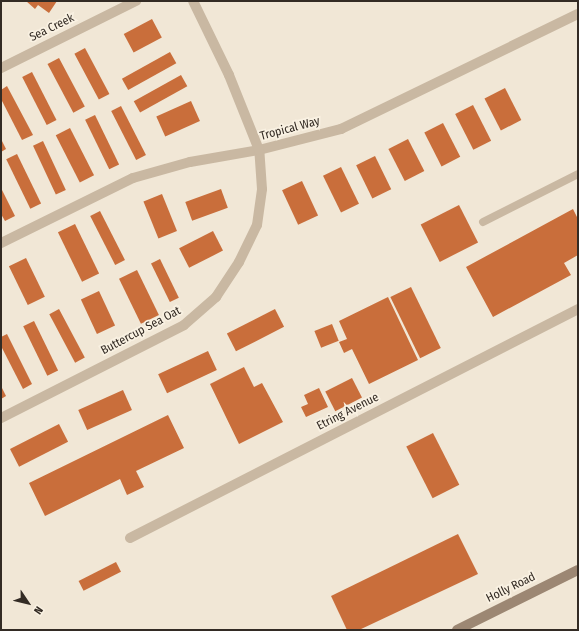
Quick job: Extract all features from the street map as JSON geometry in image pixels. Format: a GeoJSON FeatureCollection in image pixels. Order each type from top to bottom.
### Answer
{"type":"FeatureCollection","features":[{"type":"Feature","properties":{"kind":"main road","name":"Holly Road"},"geometry":{"type":"LineString","coordinates":[[456,630],[578,570]]}},
{"type":"Feature","properties":{"kind":"street","name":"Sea Creek"},"geometry":{"type":"LineString","coordinates":[[1,68],[136,1]]}},
{"type":"Feature","properties":{"kind":"street","name":"Buttercup Sea Oat"},"geometry":{"type":"LineString","coordinates":[[1,418],[184,325],[216,297],[239,262],[257,225],[262,189],[259,150],[229,75],[193,1]]}},
{"type":"Feature","properties":{"kind":"street","name":"Tropical Way"},"geometry":{"type":"LineString","coordinates":[[1,244],[133,178],[190,162],[259,150],[341,129],[578,14]]}},
{"type":"Feature","properties":{"kind":"street","name":"Etring Avenue"},"geometry":{"type":"LineString","coordinates":[[130,538],[578,309]]}},
{"type":"Feature","properties":{"kind":"lane"},"geometry":{"type":"LineString","coordinates":[[483,222],[578,174]]}},
{"type":"Feature","properties":{"kind":"building"},"geometry":{"type":"Polygon","coordinates":[[[26,1],[57,1],[49,13],[38,5],[35,9],[26,1]]]}},
{"type":"Feature","properties":{"kind":"building"},"geometry":{"type":"Polygon","coordinates":[[[152,19],[162,38],[134,53],[124,34],[152,19]]]}},
{"type":"Feature","properties":{"kind":"building"},"geometry":{"type":"Polygon","coordinates":[[[85,48],[109,94],[99,100],[74,54],[85,48]]]}},
{"type":"Feature","properties":{"kind":"building"},"geometry":{"type":"Polygon","coordinates":[[[170,52],[176,63],[128,90],[122,79],[170,52]]]}},
{"type":"Feature","properties":{"kind":"building"},"geometry":{"type":"Polygon","coordinates":[[[59,58],[85,107],[73,113],[48,64],[59,58]]]}},
{"type":"Feature","properties":{"kind":"building"},"geometry":{"type":"Polygon","coordinates":[[[32,72],[57,120],[47,125],[22,77],[32,72]]]}},
{"type":"Feature","properties":{"kind":"building"},"geometry":{"type":"Polygon","coordinates":[[[181,75],[187,86],[140,113],[134,101],[181,75]]]}},
{"type":"Feature","properties":{"kind":"building"},"geometry":{"type":"Polygon","coordinates":[[[7,86],[33,135],[22,140],[1,99],[1,90],[7,86]]]}},
{"type":"Feature","properties":{"kind":"building"},"geometry":{"type":"Polygon","coordinates":[[[505,88],[521,120],[501,131],[485,98],[505,88]]]}},
{"type":"Feature","properties":{"kind":"building"},"geometry":{"type":"Polygon","coordinates":[[[191,101],[200,121],[165,137],[156,116],[191,101]]]}},
{"type":"Feature","properties":{"kind":"building"},"geometry":{"type":"Polygon","coordinates":[[[473,105],[491,141],[473,150],[455,114],[473,105]]]}},
{"type":"Feature","properties":{"kind":"building"},"geometry":{"type":"Polygon","coordinates":[[[121,106],[146,155],[136,160],[111,111],[121,106]]]}},
{"type":"Feature","properties":{"kind":"building"},"geometry":{"type":"Polygon","coordinates":[[[95,115],[119,164],[109,169],[85,120],[95,115]]]}},
{"type":"Feature","properties":{"kind":"building"},"geometry":{"type":"Polygon","coordinates":[[[443,123],[460,157],[442,166],[424,133],[443,123]]]}},
{"type":"Feature","properties":{"kind":"building"},"geometry":{"type":"Polygon","coordinates":[[[70,128],[94,175],[80,182],[56,135],[70,128]]]}},
{"type":"Feature","properties":{"kind":"building"},"geometry":{"type":"Polygon","coordinates":[[[1,139],[6,149],[1,152],[1,139]]]}},
{"type":"Feature","properties":{"kind":"building"},"geometry":{"type":"Polygon","coordinates":[[[408,139],[424,171],[405,181],[388,149],[408,139]]]}},
{"type":"Feature","properties":{"kind":"building"},"geometry":{"type":"Polygon","coordinates":[[[43,141],[66,190],[56,195],[33,146],[43,141]]]}},
{"type":"Feature","properties":{"kind":"building"},"geometry":{"type":"Polygon","coordinates":[[[17,154],[41,203],[30,209],[6,159],[17,154]]]}},
{"type":"Feature","properties":{"kind":"building"},"geometry":{"type":"Polygon","coordinates":[[[375,156],[391,189],[372,198],[356,165],[375,156]]]}},
{"type":"Feature","properties":{"kind":"building"},"geometry":{"type":"Polygon","coordinates":[[[341,167],[359,204],[341,213],[323,176],[341,167]]]}},
{"type":"Feature","properties":{"kind":"building"},"geometry":{"type":"Polygon","coordinates":[[[302,181],[318,215],[298,225],[282,190],[302,181]]]}},
{"type":"Feature","properties":{"kind":"building"},"geometry":{"type":"Polygon","coordinates":[[[1,188],[15,216],[5,221],[1,214],[1,188]]]}},
{"type":"Feature","properties":{"kind":"building"},"geometry":{"type":"Polygon","coordinates":[[[221,189],[228,208],[192,221],[185,202],[221,189]]]}},
{"type":"Feature","properties":{"kind":"building"},"geometry":{"type":"Polygon","coordinates":[[[162,194],[177,231],[158,239],[143,201],[162,194]]]}},
{"type":"Feature","properties":{"kind":"building"},"geometry":{"type":"Polygon","coordinates":[[[459,205],[478,242],[440,262],[421,225],[459,205]]]}},
{"type":"Feature","properties":{"kind":"building"},"geometry":{"type":"Polygon","coordinates":[[[573,209],[578,219],[578,255],[564,263],[571,275],[493,317],[466,267],[573,209]]]}},
{"type":"Feature","properties":{"kind":"building"},"geometry":{"type":"Polygon","coordinates":[[[100,211],[125,260],[115,265],[90,216],[100,211]]]}},
{"type":"Feature","properties":{"kind":"building"},"geometry":{"type":"Polygon","coordinates":[[[75,224],[99,273],[82,282],[58,232],[75,224]]]}},
{"type":"Feature","properties":{"kind":"building"},"geometry":{"type":"Polygon","coordinates":[[[213,231],[223,251],[189,268],[179,248],[213,231]]]}},
{"type":"Feature","properties":{"kind":"building"},"geometry":{"type":"Polygon","coordinates":[[[26,258],[45,297],[28,305],[9,266],[26,258]]]}},
{"type":"Feature","properties":{"kind":"building"},"geometry":{"type":"Polygon","coordinates":[[[160,259],[179,298],[170,302],[151,263],[160,259]]]}},
{"type":"Feature","properties":{"kind":"building"},"geometry":{"type":"Polygon","coordinates":[[[137,270],[159,315],[141,324],[119,279],[137,270]]]}},
{"type":"Feature","properties":{"kind":"building"},"geometry":{"type":"Polygon","coordinates":[[[411,287],[441,348],[420,358],[390,297],[411,287]]]}},
{"type":"Feature","properties":{"kind":"building"},"geometry":{"type":"Polygon","coordinates":[[[99,291],[115,325],[97,334],[81,299],[99,291]]]}},
{"type":"Feature","properties":{"kind":"building"},"geometry":{"type":"Polygon","coordinates":[[[388,297],[418,360],[369,384],[352,349],[344,353],[339,342],[347,339],[339,321],[388,297]]]}},
{"type":"Feature","properties":{"kind":"building"},"geometry":{"type":"Polygon","coordinates":[[[59,309],[85,358],[75,363],[49,314],[59,309]]]}},
{"type":"Feature","properties":{"kind":"building"},"geometry":{"type":"Polygon","coordinates":[[[275,309],[284,327],[236,351],[227,334],[275,309]]]}},
{"type":"Feature","properties":{"kind":"building"},"geometry":{"type":"Polygon","coordinates":[[[34,321],[58,370],[47,376],[23,326],[34,321]]]}},
{"type":"Feature","properties":{"kind":"building"},"geometry":{"type":"Polygon","coordinates":[[[332,324],[339,341],[321,348],[314,331],[332,324]]]}},
{"type":"Feature","properties":{"kind":"building"},"geometry":{"type":"Polygon","coordinates":[[[7,334],[32,384],[23,389],[1,346],[1,337],[7,334]]]}},
{"type":"Feature","properties":{"kind":"building"},"geometry":{"type":"Polygon","coordinates":[[[208,351],[217,370],[167,393],[158,374],[208,351]]]}},
{"type":"Feature","properties":{"kind":"building"},"geometry":{"type":"Polygon","coordinates":[[[244,367],[254,387],[262,383],[283,422],[239,444],[210,384],[244,367]]]}},
{"type":"Feature","properties":{"kind":"building"},"geometry":{"type":"Polygon","coordinates":[[[352,378],[362,398],[335,411],[325,392],[352,378]]]}},
{"type":"Feature","properties":{"kind":"building"},"geometry":{"type":"Polygon","coordinates":[[[1,386],[6,396],[1,399],[1,386]]]}},
{"type":"Feature","properties":{"kind":"building"},"geometry":{"type":"Polygon","coordinates":[[[319,388],[328,407],[306,417],[301,407],[308,404],[304,395],[319,388]]]}},
{"type":"Feature","properties":{"kind":"building"},"geometry":{"type":"Polygon","coordinates":[[[123,390],[132,410],[87,430],[78,410],[123,390]]]}},
{"type":"Feature","properties":{"kind":"building"},"geometry":{"type":"Polygon","coordinates":[[[168,415],[184,448],[136,471],[144,487],[127,495],[120,479],[45,516],[29,483],[168,415]]]}},
{"type":"Feature","properties":{"kind":"building"},"geometry":{"type":"Polygon","coordinates":[[[59,424],[68,442],[19,467],[10,449],[59,424]]]}},
{"type":"Feature","properties":{"kind":"building"},"geometry":{"type":"Polygon","coordinates":[[[433,433],[459,485],[433,498],[406,447],[433,433]]]}},
{"type":"Feature","properties":{"kind":"building"},"geometry":{"type":"Polygon","coordinates":[[[458,534],[478,574],[359,630],[347,630],[331,596],[458,534]]]}},
{"type":"Feature","properties":{"kind":"building"},"geometry":{"type":"Polygon","coordinates":[[[116,562],[121,572],[84,591],[79,581],[116,562]]]}}]}
